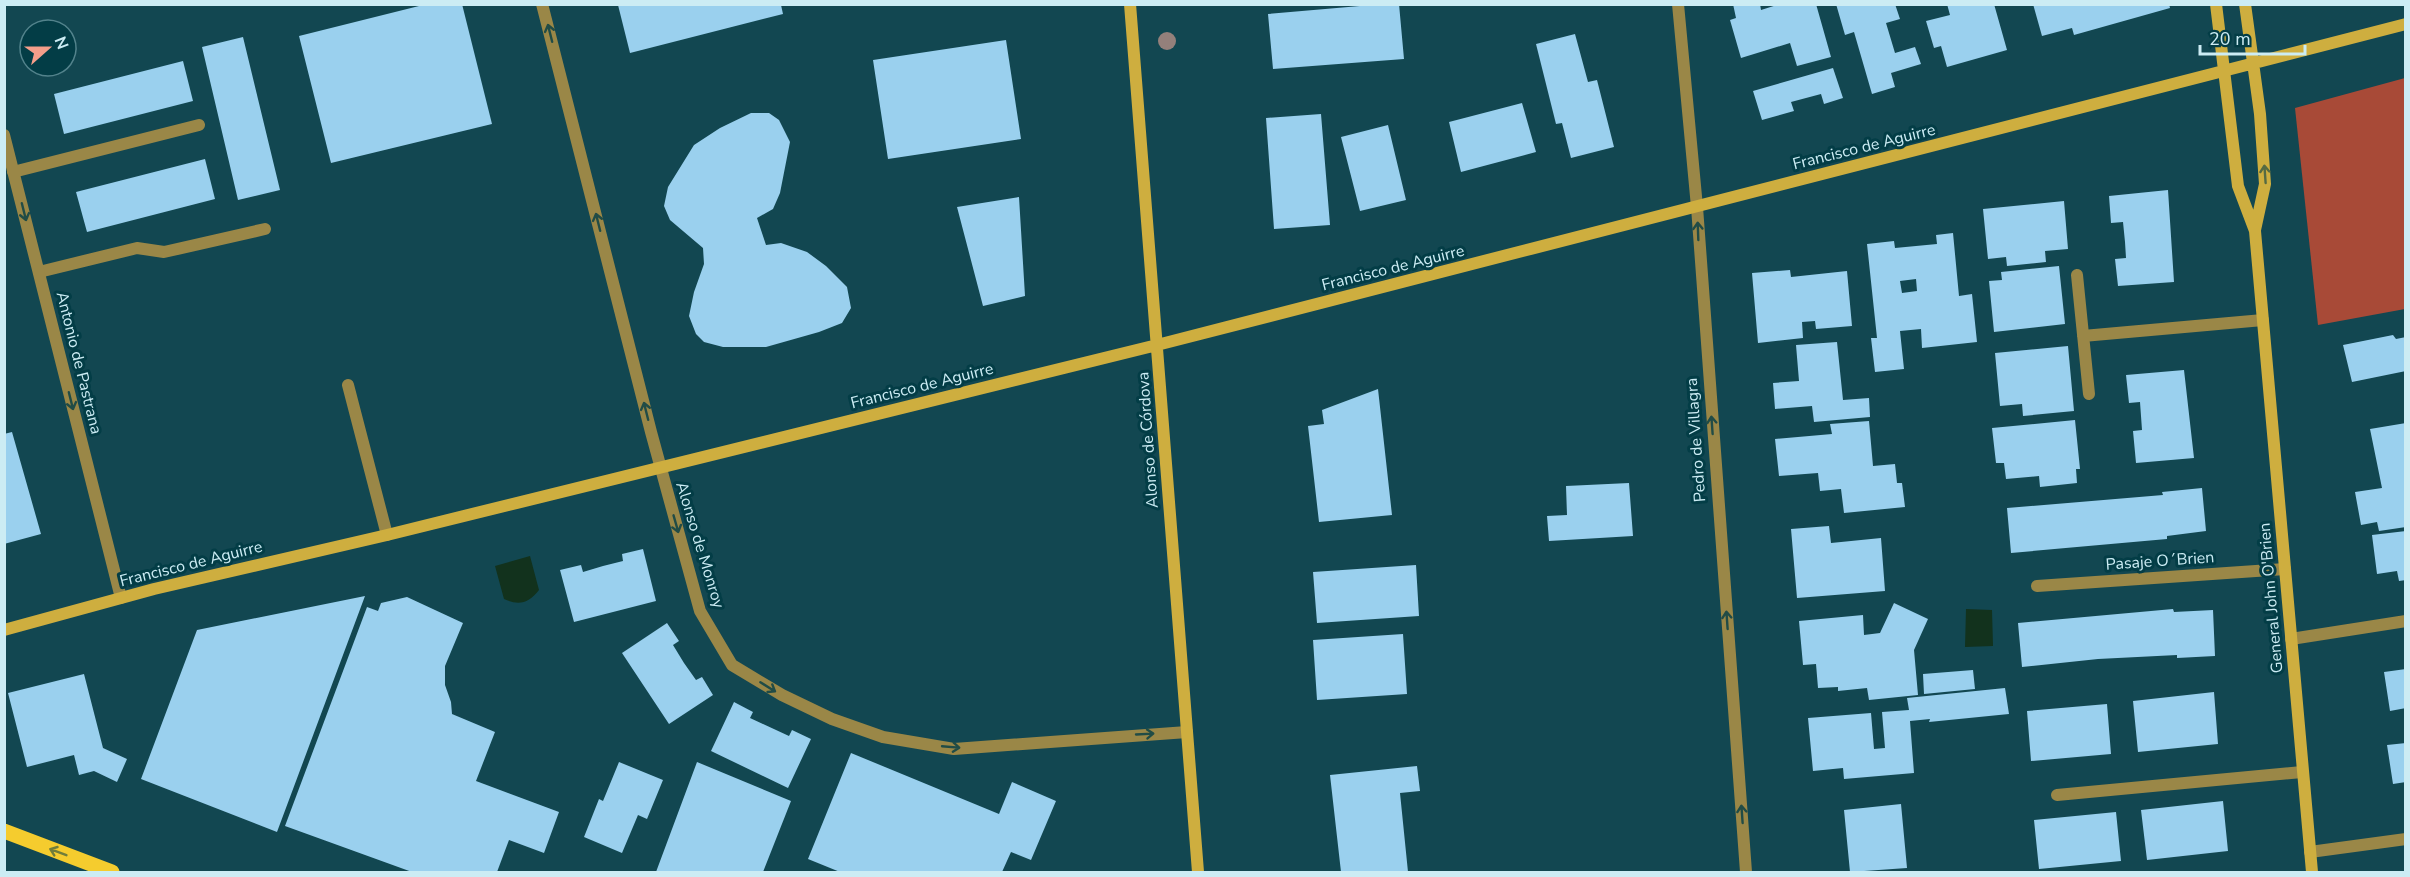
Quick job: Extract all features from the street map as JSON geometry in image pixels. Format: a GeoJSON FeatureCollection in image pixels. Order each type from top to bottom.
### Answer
{"type":"FeatureCollection","features":[{"type":"Feature","properties":{"kind":"main road"},"geometry":{"type":"LineString","coordinates":[[4,831],[112,873]]}},
{"type":"Feature","properties":{"kind":"street","name":"Alonso de Monroy"},"geometry":{"type":"LineString","coordinates":[[542,4],[660,467],[700,611],[732,665],[782,695],[832,719],[883,737],[954,749],[1187,732]]}},
{"type":"Feature","properties":{"kind":"street","name":"Alonso de Córdova"},"geometry":{"type":"LineString","coordinates":[[1130,4],[1198,873]]}},
{"type":"Feature","properties":{"kind":"street","name":"Pedro de Villagra"},"geometry":{"type":"LineString","coordinates":[[1678,4],[1696,207],[1746,873]]}},
{"type":"Feature","properties":{"kind":"street","name":"General John O'Brien"},"geometry":{"type":"LineString","coordinates":[[2216,4],[2238,186],[2255,231],[2312,873]]}},
{"type":"Feature","properties":{"kind":"street","name":"General John O'Brien"},"geometry":{"type":"LineString","coordinates":[[2245,4],[2261,122],[2265,184],[2255,231]]}},
{"type":"Feature","properties":{"kind":"street","name":"Francisco de Aguirre"},"geometry":{"type":"LineString","coordinates":[[4,630],[121,598],[387,535],[1157,345],[2406,24]]}},
{"type":"Feature","properties":{"kind":"street"},"geometry":{"type":"LineString","coordinates":[[13,172],[199,125]]}},
{"type":"Feature","properties":{"kind":"street","name":"Antonio de Pastrana"},"geometry":{"type":"LineString","coordinates":[[4,135],[121,598]]}},
{"type":"Feature","properties":{"kind":"street"},"geometry":{"type":"LineString","coordinates":[[39,272],[137,248],[164,252],[265,229]]}},
{"type":"Feature","properties":{"kind":"street"},"geometry":{"type":"LineString","coordinates":[[2077,274],[2089,394]]}},
{"type":"Feature","properties":{"kind":"street"},"geometry":{"type":"LineString","coordinates":[[2084,336],[2264,320]]}},
{"type":"Feature","properties":{"kind":"street"},"geometry":{"type":"LineString","coordinates":[[348,385],[387,535]]}},
{"type":"Feature","properties":{"kind":"street","name":"Pasaje O´Brien"},"geometry":{"type":"LineString","coordinates":[[2037,585],[2285,569]]}},
{"type":"Feature","properties":{"kind":"street"},"geometry":{"type":"LineString","coordinates":[[2291,639],[2406,621]]}},
{"type":"Feature","properties":{"kind":"street"},"geometry":{"type":"LineString","coordinates":[[2057,795],[2302,772]]}},
{"type":"Feature","properties":{"kind":"street"},"geometry":{"type":"LineString","coordinates":[[2310,852],[2406,839]]}},
{"type":"Feature","properties":{"kind":"shaded area"},"geometry":{"type":"Polygon","coordinates":[[[2405,78],[2405,309],[2318,325],[2295,108],[2405,78]]]}},
{"type":"Feature","properties":{"kind":"shaded area"},"geometry":{"type":"Polygon","coordinates":[[[530,556],[539,590],[523,602],[504,599],[495,566],[530,556]]]}},
{"type":"Feature","properties":{"kind":"shaded area"},"geometry":{"type":"Polygon","coordinates":[[[1966,609],[1992,610],[1993,646],[1965,647],[1966,609]]]}},
{"type":"Feature","properties":{"kind":"building"},"geometry":{"type":"Polygon","coordinates":[[[427,4],[462,4],[492,124],[331,163],[299,36],[427,4]]]}},
{"type":"Feature","properties":{"kind":"building"},"geometry":{"type":"Polygon","coordinates":[[[1399,4],[1404,59],[1273,69],[1268,14],[1399,4]]]}},
{"type":"Feature","properties":{"kind":"building"},"geometry":{"type":"Polygon","coordinates":[[[1733,4],[1760,4],[1761,10],[1780,4],[1816,4],[1831,57],[1797,66],[1790,43],[1741,58],[1730,20],[1736,18],[1733,4]]]}},
{"type":"Feature","properties":{"kind":"building"},"geometry":{"type":"Polygon","coordinates":[[[1836,4],[1895,4],[1900,19],[1886,23],[1895,53],[1915,47],[1921,64],[1891,73],[1895,87],[1872,94],[1854,32],[1845,35],[1836,4]]]}},
{"type":"Feature","properties":{"kind":"building"},"geometry":{"type":"Polygon","coordinates":[[[1947,4],[1994,4],[2007,50],[1947,67],[1941,46],[1934,48],[1926,21],[1950,15],[1947,4]]]}},
{"type":"Feature","properties":{"kind":"building"},"geometry":{"type":"Polygon","coordinates":[[[2033,4],[2169,4],[2170,8],[2074,35],[2072,28],[2042,36],[2033,4]]]}},
{"type":"Feature","properties":{"kind":"building"},"geometry":{"type":"Polygon","coordinates":[[[618,5],[781,5],[783,14],[630,53],[618,5]]]}},
{"type":"Feature","properties":{"kind":"building"},"geometry":{"type":"Polygon","coordinates":[[[1575,34],[1588,82],[1597,80],[1614,147],[1571,158],[1562,123],[1556,124],[1536,44],[1575,34]]]}},
{"type":"Feature","properties":{"kind":"building"},"geometry":{"type":"Polygon","coordinates":[[[243,37],[280,190],[238,200],[202,47],[243,37]]]}},
{"type":"Feature","properties":{"kind":"building"},"geometry":{"type":"Polygon","coordinates":[[[1006,40],[1021,139],[888,159],[873,60],[1006,40]]]}},
{"type":"Feature","properties":{"kind":"building"},"geometry":{"type":"Polygon","coordinates":[[[183,61],[193,101],[64,134],[54,94],[183,61]]]}},
{"type":"Feature","properties":{"kind":"building"},"geometry":{"type":"Polygon","coordinates":[[[1833,68],[1843,98],[1824,104],[1821,94],[1791,102],[1794,111],[1762,120],[1753,91],[1833,68]]]}},
{"type":"Feature","properties":{"kind":"building"},"geometry":{"type":"Polygon","coordinates":[[[1522,103],[1536,152],[1461,172],[1449,122],[1522,103]]]}},
{"type":"Feature","properties":{"kind":"building"},"geometry":{"type":"Polygon","coordinates":[[[751,113],[769,113],[779,120],[790,142],[780,193],[773,209],[757,218],[766,245],[781,243],[807,252],[826,266],[847,287],[851,308],[842,323],[819,332],[766,347],[723,347],[704,342],[696,334],[689,316],[694,292],[704,264],[703,248],[670,220],[664,206],[668,187],[694,145],[720,128],[751,113]]]}},
{"type":"Feature","properties":{"kind":"building"},"geometry":{"type":"Polygon","coordinates":[[[1321,114],[1330,225],[1274,229],[1266,118],[1321,114]]]}},
{"type":"Feature","properties":{"kind":"building"},"geometry":{"type":"Polygon","coordinates":[[[1388,125],[1406,200],[1360,211],[1341,137],[1388,125]]]}},
{"type":"Feature","properties":{"kind":"building"},"geometry":{"type":"Polygon","coordinates":[[[205,159],[215,199],[87,232],[76,192],[205,159]]]}},
{"type":"Feature","properties":{"kind":"building"},"geometry":{"type":"Polygon","coordinates":[[[2168,190],[2174,282],[2118,286],[2115,259],[2126,258],[2123,222],[2111,223],[2109,196],[2168,190]]]}},
{"type":"Feature","properties":{"kind":"building"},"geometry":{"type":"Polygon","coordinates":[[[1019,197],[1025,296],[983,306],[957,207],[1019,197]]]}},
{"type":"Feature","properties":{"kind":"building"},"geometry":{"type":"Polygon","coordinates":[[[2064,201],[2068,249],[2045,251],[2046,262],[2007,266],[2006,257],[1988,259],[1983,209],[2064,201]]]}},
{"type":"Feature","properties":{"kind":"building"},"geometry":{"type":"Polygon","coordinates":[[[1953,233],[1959,296],[1972,294],[1977,342],[1922,348],[1921,329],[1900,331],[1904,369],[1875,372],[1871,338],[1877,338],[1867,244],[1894,241],[1895,248],[1937,244],[1936,235],[1953,233]],[[1916,279],[1900,281],[1902,293],[1917,291],[1916,279]]]}},
{"type":"Feature","properties":{"kind":"building"},"geometry":{"type":"Polygon","coordinates":[[[2059,266],[2065,324],[1994,332],[1989,281],[2002,280],[2001,272],[2059,266]]]}},
{"type":"Feature","properties":{"kind":"building"},"geometry":{"type":"Polygon","coordinates":[[[1790,270],[1791,277],[1847,271],[1852,326],[1816,329],[1815,321],[1802,322],[1803,338],[1758,343],[1752,273],[1790,270]]]}},
{"type":"Feature","properties":{"kind":"building"},"geometry":{"type":"Polygon","coordinates":[[[2393,335],[2396,339],[2406,337],[2406,371],[2352,382],[2343,345],[2393,335]]]}},
{"type":"Feature","properties":{"kind":"building"},"geometry":{"type":"Polygon","coordinates":[[[1837,342],[1843,400],[1869,398],[1870,417],[1814,422],[1812,406],[1775,409],[1773,383],[1799,381],[1796,345],[1837,342]]]}},
{"type":"Feature","properties":{"kind":"building"},"geometry":{"type":"Polygon","coordinates":[[[2068,346],[2074,411],[2023,416],[2022,404],[2000,406],[1995,353],[2068,346]]]}},
{"type":"Feature","properties":{"kind":"building"},"geometry":{"type":"Polygon","coordinates":[[[2184,370],[2194,458],[2136,463],[2133,431],[2142,430],[2140,402],[2129,403],[2126,375],[2184,370]]]}},
{"type":"Feature","properties":{"kind":"building"},"geometry":{"type":"Polygon","coordinates":[[[1378,389],[1392,515],[1319,522],[1308,426],[1324,424],[1322,410],[1378,389]]]}},
{"type":"Feature","properties":{"kind":"building"},"geometry":{"type":"Polygon","coordinates":[[[2075,420],[2080,469],[2076,469],[2077,483],[2040,487],[2039,476],[2006,479],[2004,463],[1996,463],[1992,428],[2075,420]]]}},
{"type":"Feature","properties":{"kind":"building"},"geometry":{"type":"Polygon","coordinates":[[[1869,421],[1873,466],[1895,464],[1897,483],[1902,483],[1905,507],[1844,513],[1841,489],[1820,491],[1818,473],[1779,476],[1775,439],[1832,434],[1830,424],[1869,421]]]}},
{"type":"Feature","properties":{"kind":"building"},"geometry":{"type":"Polygon","coordinates":[[[2406,423],[2406,527],[2379,531],[2377,522],[2361,525],[2355,492],[2382,488],[2370,429],[2406,423]]]}},
{"type":"Feature","properties":{"kind":"building"},"geometry":{"type":"Polygon","coordinates":[[[12,432],[41,534],[4,544],[4,434],[12,432]]]}},
{"type":"Feature","properties":{"kind":"building"},"geometry":{"type":"Polygon","coordinates":[[[1629,483],[1633,536],[1549,541],[1547,516],[1567,515],[1566,486],[1629,483]]]}},
{"type":"Feature","properties":{"kind":"building"},"geometry":{"type":"Polygon","coordinates":[[[2202,488],[2206,531],[2167,536],[2167,539],[2011,553],[2007,508],[2163,495],[2162,492],[2202,488]]]}},
{"type":"Feature","properties":{"kind":"building"},"geometry":{"type":"Polygon","coordinates":[[[1829,526],[1831,543],[1881,538],[1885,591],[1797,598],[1791,529],[1829,526]]]}},
{"type":"Feature","properties":{"kind":"building"},"geometry":{"type":"Polygon","coordinates":[[[2406,531],[2406,580],[2399,581],[2397,571],[2377,574],[2372,535],[2406,531]]]}},
{"type":"Feature","properties":{"kind":"building"},"geometry":{"type":"Polygon","coordinates":[[[643,549],[656,601],[574,622],[560,570],[581,565],[583,572],[623,561],[622,554],[643,549]]]}},
{"type":"Feature","properties":{"kind":"building"},"geometry":{"type":"Polygon","coordinates":[[[1416,565],[1419,616],[1317,623],[1313,572],[1416,565]]]}},
{"type":"Feature","properties":{"kind":"building"},"geometry":{"type":"Polygon","coordinates":[[[365,596],[277,832],[141,779],[197,630],[365,596]]]}},
{"type":"Feature","properties":{"kind":"building"},"geometry":{"type":"Polygon","coordinates":[[[407,597],[463,623],[445,666],[445,685],[451,702],[452,714],[495,732],[476,781],[559,812],[544,853],[509,840],[497,872],[412,872],[285,826],[367,607],[378,611],[381,603],[407,597]]]}},
{"type":"Feature","properties":{"kind":"building"},"geometry":{"type":"Polygon","coordinates":[[[1894,603],[1928,619],[1914,650],[1918,695],[1869,700],[1867,688],[1838,691],[1838,687],[1818,688],[1816,664],[1803,665],[1799,621],[1863,615],[1864,635],[1880,633],[1894,603]]]}},
{"type":"Feature","properties":{"kind":"building"},"geometry":{"type":"Polygon","coordinates":[[[2173,609],[2174,612],[2213,610],[2215,656],[2177,658],[2177,655],[2098,659],[2022,667],[2018,623],[2173,609]]]}},
{"type":"Feature","properties":{"kind":"building"},"geometry":{"type":"Polygon","coordinates":[[[667,623],[679,641],[673,645],[684,663],[696,680],[702,677],[713,695],[669,724],[622,653],[667,623]]]}},
{"type":"Feature","properties":{"kind":"building"},"geometry":{"type":"Polygon","coordinates":[[[1403,634],[1407,694],[1317,700],[1313,640],[1403,634]]]}},
{"type":"Feature","properties":{"kind":"building"},"geometry":{"type":"Polygon","coordinates":[[[2406,669],[2406,708],[2390,711],[2384,672],[2406,669]]]}},
{"type":"Feature","properties":{"kind":"building"},"geometry":{"type":"Polygon","coordinates":[[[1973,670],[1975,689],[1924,694],[1923,674],[1973,670]]]}},
{"type":"Feature","properties":{"kind":"building"},"geometry":{"type":"Polygon","coordinates":[[[84,674],[103,748],[127,759],[117,782],[94,771],[79,775],[74,755],[27,767],[8,693],[84,674]]]}},
{"type":"Feature","properties":{"kind":"building"},"geometry":{"type":"Polygon","coordinates":[[[2005,688],[2009,714],[1929,722],[1930,719],[1910,721],[1914,773],[1844,779],[1843,768],[1813,771],[1808,718],[1871,713],[1874,749],[1885,748],[1882,712],[1909,710],[1907,698],[2005,688]]]}},
{"type":"Feature","properties":{"kind":"building"},"geometry":{"type":"Polygon","coordinates":[[[2214,692],[2218,744],[2138,752],[2133,701],[2214,692]]]}},
{"type":"Feature","properties":{"kind":"building"},"geometry":{"type":"Polygon","coordinates":[[[734,702],[753,712],[750,718],[789,736],[792,730],[811,739],[788,788],[711,751],[734,702]]]}},
{"type":"Feature","properties":{"kind":"building"},"geometry":{"type":"Polygon","coordinates":[[[2107,704],[2111,754],[2031,761],[2027,711],[2107,704]]]}},
{"type":"Feature","properties":{"kind":"building"},"geometry":{"type":"Polygon","coordinates":[[[2406,743],[2406,782],[2393,784],[2387,745],[2406,743]]]}},
{"type":"Feature","properties":{"kind":"building"},"geometry":{"type":"Polygon","coordinates":[[[851,753],[999,814],[1012,782],[1056,801],[1031,860],[1011,852],[1002,872],[840,872],[808,859],[851,753]]]}},
{"type":"Feature","properties":{"kind":"building"},"geometry":{"type":"Polygon","coordinates":[[[619,762],[663,780],[647,819],[638,815],[622,853],[584,837],[599,799],[603,801],[619,762]]]}},
{"type":"Feature","properties":{"kind":"building"},"geometry":{"type":"Polygon","coordinates":[[[697,762],[791,801],[763,872],[656,872],[697,762]]]}},
{"type":"Feature","properties":{"kind":"building"},"geometry":{"type":"Polygon","coordinates":[[[1417,766],[1420,791],[1400,793],[1408,872],[1341,872],[1330,775],[1417,766]]]}},
{"type":"Feature","properties":{"kind":"building"},"geometry":{"type":"Polygon","coordinates":[[[2223,801],[2228,851],[2147,860],[2141,810],[2223,801]]]}},
{"type":"Feature","properties":{"kind":"building"},"geometry":{"type":"Polygon","coordinates":[[[1901,804],[1907,868],[1850,872],[1844,810],[1901,804]]]}},
{"type":"Feature","properties":{"kind":"building"},"geometry":{"type":"Polygon","coordinates":[[[2116,812],[2121,861],[2039,869],[2034,820],[2116,812]]]}}]}
